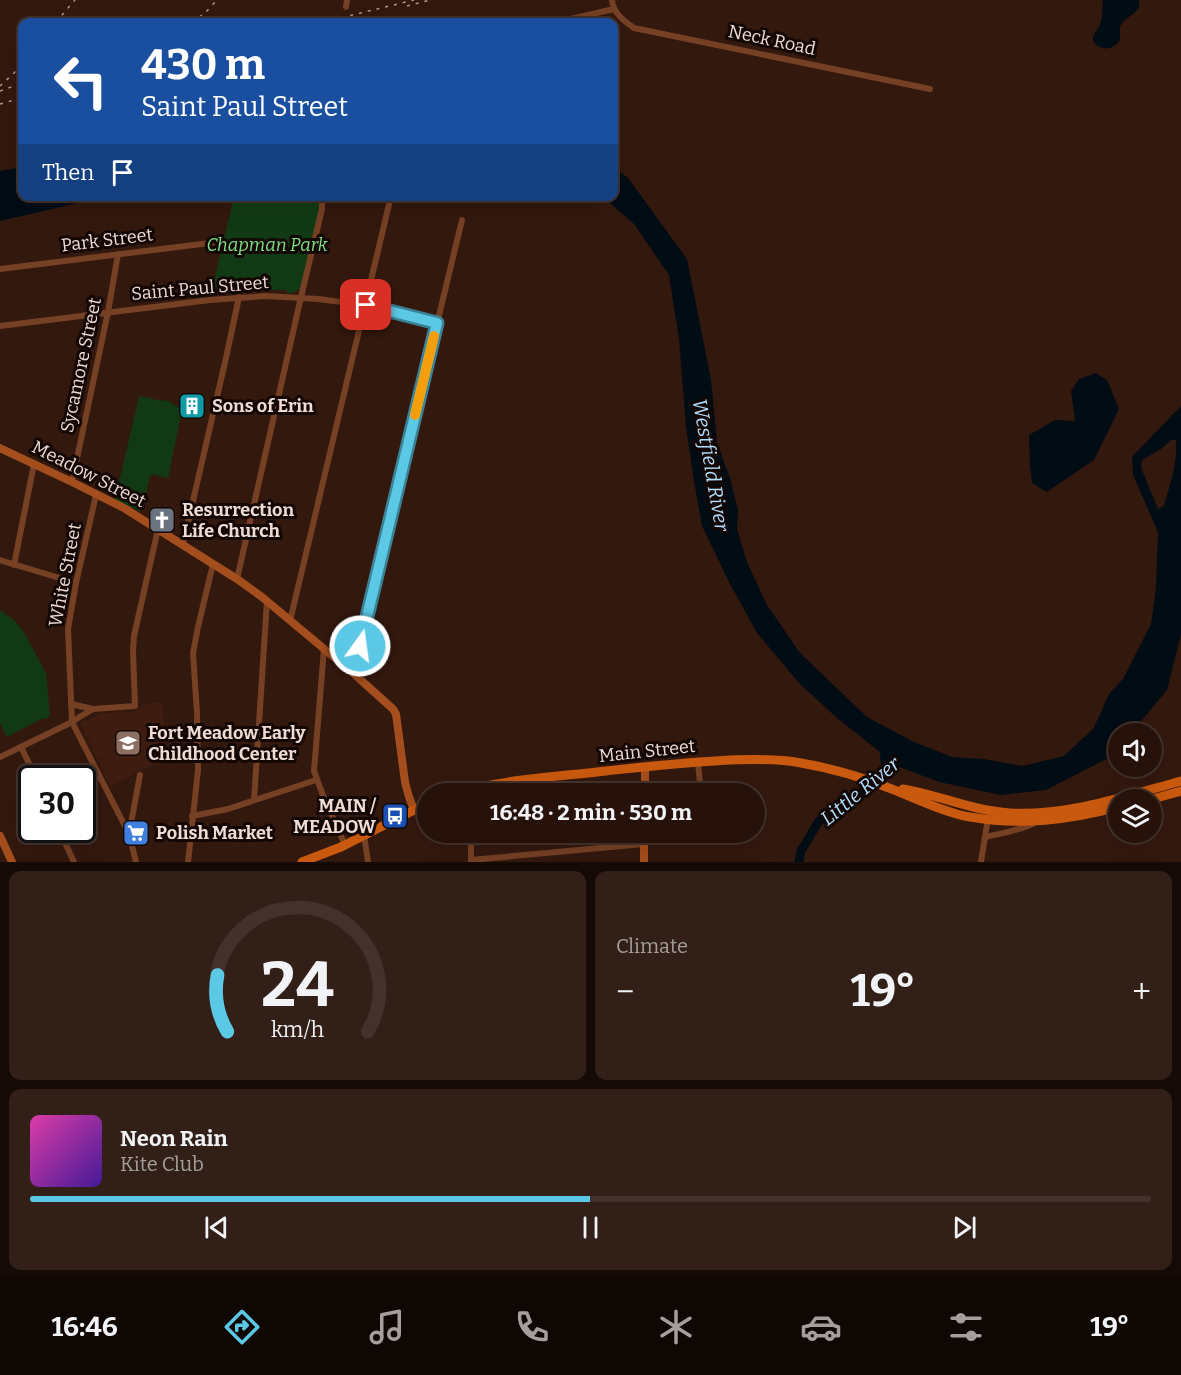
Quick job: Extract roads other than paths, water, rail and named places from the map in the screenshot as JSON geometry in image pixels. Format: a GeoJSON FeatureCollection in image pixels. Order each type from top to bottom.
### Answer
{"type":"FeatureCollection","features":[{"type":"Feature","properties":{"kind":"main road","name":"Main Street"},"geometry":{"type":"LineString","coordinates":[[501,783],[698,762],[785,760],[843,773],[885,786],[918,792],[971,807],[988,815]]}},
{"type":"Feature","properties":{"kind":"main road"},"geometry":{"type":"LineString","coordinates":[[988,815],[1052,812],[1102,802],[1181,781]]}},
{"type":"Feature","properties":{"kind":"main road"},"geometry":{"type":"LineString","coordinates":[[1162,796],[1181,791]]}},
{"type":"Feature","properties":{"kind":"main road"},"geometry":{"type":"LineString","coordinates":[[302,862],[345,845],[417,808]]}},
{"type":"Feature","properties":{"kind":"main road"},"geometry":{"type":"LineString","coordinates":[[988,815],[1035,822],[1079,817],[1108,810]]}},
{"type":"Feature","properties":{"kind":"street"},"geometry":{"type":"LineString","coordinates":[[575,18],[614,9],[612,0]]}},
{"type":"Feature","properties":{"kind":"street","name":"Neck Road"},"geometry":{"type":"LineString","coordinates":[[614,9],[634,28],[930,88]]}},
{"type":"Feature","properties":{"kind":"street"},"geometry":{"type":"LineString","coordinates":[[237,579],[322,201]]}},
{"type":"Feature","properties":{"kind":"street"},"geometry":{"type":"LineString","coordinates":[[290,621],[391,201]]}},
{"type":"Feature","properties":{"kind":"street"},"geometry":{"type":"LineString","coordinates":[[353,673],[462,220]]}},
{"type":"Feature","properties":{"kind":"street","name":"Park Street"},"geometry":{"type":"LineString","coordinates":[[0,269],[218,242]]}},
{"type":"Feature","properties":{"kind":"street","name":"Sycamore Street"},"geometry":{"type":"LineString","coordinates":[[72,482],[118,254]]}},
{"type":"Feature","properties":{"kind":"street"},"geometry":{"type":"LineString","coordinates":[[183,544],[239,297]]}},
{"type":"Feature","properties":{"kind":"street","name":"Saint Paul Street"},"geometry":{"type":"LineString","coordinates":[[0,326],[239,297],[301,297],[366,305],[437,323]]}},
{"type":"Feature","properties":{"kind":"street","name":"Meadow Street"},"geometry":{"type":"LineString","coordinates":[[0,448],[124,508],[183,544],[237,579],[353,673],[396,714],[404,774],[414,810]]}},
{"type":"Feature","properties":{"kind":"street"},"geometry":{"type":"LineString","coordinates":[[14,566],[34,464]]}},
{"type":"Feature","properties":{"kind":"street","name":"White Street"},"geometry":{"type":"LineString","coordinates":[[96,495],[68,629],[72,722],[129,834],[136,862]]}},
{"type":"Feature","properties":{"kind":"street"},"geometry":{"type":"LineString","coordinates":[[71,704],[93,709],[135,706],[134,636],[158,529]]}},
{"type":"Feature","properties":{"kind":"street"},"geometry":{"type":"LineString","coordinates":[[0,560],[76,583]]}},
{"type":"Feature","properties":{"kind":"street"},"geometry":{"type":"LineString","coordinates":[[188,862],[198,770],[193,653],[213,564]]}},
{"type":"Feature","properties":{"kind":"street"},"geometry":{"type":"LineString","coordinates":[[254,800],[267,602]]}},
{"type":"Feature","properties":{"kind":"street"},"geometry":{"type":"LineString","coordinates":[[324,649],[314,771],[345,845]]}},
{"type":"Feature","properties":{"kind":"street"},"geometry":{"type":"LineString","coordinates":[[0,757],[72,722],[93,709]]}},
{"type":"Feature","properties":{"kind":"street"},"geometry":{"type":"LineString","coordinates":[[21,747],[30,765]]}},
{"type":"Feature","properties":{"kind":"street"},"geometry":{"type":"LineString","coordinates":[[698,762],[700,783]]}},
{"type":"Feature","properties":{"kind":"street"},"geometry":{"type":"LineString","coordinates":[[645,767],[645,783]]}},
{"type":"Feature","properties":{"kind":"street"},"geometry":{"type":"LineString","coordinates":[[129,834],[140,775]]}},
{"type":"Feature","properties":{"kind":"street"},"geometry":{"type":"LineString","coordinates":[[192,816],[224,810],[316,780]]}},
{"type":"Feature","properties":{"kind":"street"},"geometry":{"type":"LineString","coordinates":[[981,862],[988,815]]}},
{"type":"Feature","properties":{"kind":"street"},"geometry":{"type":"LineString","coordinates":[[986,837],[1019,829],[1035,822]]}},
{"type":"Feature","properties":{"kind":"street"},"geometry":{"type":"LineString","coordinates":[[364,835],[368,862]]}},
{"type":"Feature","properties":{"kind":"street"},"geometry":{"type":"LineString","coordinates":[[0,836],[12,862]]}},
{"type":"Feature","properties":{"kind":"street"},"geometry":{"type":"LineString","coordinates":[[65,843],[74,862]]}},
{"type":"Feature","properties":{"kind":"street"},"geometry":{"type":"LineString","coordinates":[[471,843],[471,861],[644,844],[644,862]]}},
{"type":"Feature","properties":{"kind":"water"},"geometry":{"type":"Polygon","coordinates":[[[1103,0],[1139,0],[1136,11],[1121,25],[1119,42],[1106,48],[1100,47],[1093,39],[1101,21],[1103,0]]]}},
{"type":"Feature","properties":{"kind":"water"},"geometry":{"type":"Polygon","coordinates":[[[18,168],[18,201],[87,201],[0,221],[0,171],[18,168]]]}},
{"type":"Feature","properties":{"kind":"water","name":"Westfield River"},"geometry":{"type":"Polygon","coordinates":[[[618,170],[628,178],[687,259],[711,380],[717,443],[730,478],[738,510],[737,529],[747,562],[767,605],[800,653],[867,717],[912,741],[952,757],[984,759],[1022,766],[1064,756],[1094,728],[1109,694],[1123,679],[1151,624],[1156,587],[1158,532],[1133,475],[1132,457],[1181,406],[1181,634],[1167,690],[1139,723],[1108,723],[1108,758],[1046,790],[1001,795],[939,782],[897,766],[881,767],[880,752],[837,718],[799,683],[757,633],[702,526],[686,426],[679,339],[669,275],[634,224],[608,201],[618,201],[618,170]],[[1171,440],[1142,460],[1141,468],[1158,509],[1164,506],[1175,465],[1176,440],[1171,440]]]}},
{"type":"Feature","properties":{"kind":"water"},"geometry":{"type":"Polygon","coordinates":[[[1096,373],[1107,380],[1119,409],[1094,460],[1047,492],[1032,483],[1029,435],[1055,420],[1075,421],[1071,391],[1079,379],[1096,373]]]}},
{"type":"Feature","properties":{"kind":"waterway","name":"Little River"},"geometry":{"type":"LineString","coordinates":[[799,862],[801,851],[819,821],[849,802],[901,758]]}},
{"type":"Feature","properties":{"kind":"railway"},"geometry":{"type":"LineString","coordinates":[[59,18],[75,0]]}},
{"type":"Feature","properties":{"kind":"railway"},"geometry":{"type":"LineString","coordinates":[[198,18],[217,0]]}},
{"type":"Feature","properties":{"kind":"railway"},"geometry":{"type":"LineString","coordinates":[[340,18],[414,0]]}},
{"type":"Feature","properties":{"kind":"railway"},"geometry":{"type":"LineString","coordinates":[[407,6],[430,0]]}},
{"type":"Feature","properties":{"kind":"railway"},"geometry":{"type":"LineString","coordinates":[[311,18],[319,17]]}},
{"type":"Feature","properties":{"kind":"railway"},"geometry":{"type":"LineString","coordinates":[[0,86],[18,68]]}},
{"type":"Feature","properties":{"kind":"railway"},"geometry":{"type":"LineString","coordinates":[[0,91],[18,84]]}},
{"type":"Feature","properties":{"kind":"railway"},"geometry":{"type":"LineString","coordinates":[[0,104],[18,99]]}},
{"type":"Feature","properties":{"kind":"place","name":"Sons of Erin"},"geometry":{"type":"Point","coordinates":[192,406]}},
{"type":"Feature","properties":{"kind":"place","name":"Resurrection Life Church"},"geometry":{"type":"Point","coordinates":[162,520]}},
{"type":"Feature","properties":{"kind":"place","name":"Fort Meadow Early Childhood Center"},"geometry":{"type":"Point","coordinates":[128,743]}},
{"type":"Feature","properties":{"kind":"place","name":"MAIN / MEADOW"},"geometry":{"type":"Point","coordinates":[395,816]}},
{"type":"Feature","properties":{"kind":"place","name":"Polish Market"},"geometry":{"type":"Point","coordinates":[136,833]}},
{"type":"Feature","properties":{"kind":"park label","name":"Chapman Park"},"geometry":{"type":"Point","coordinates":[267,245]}}]}
